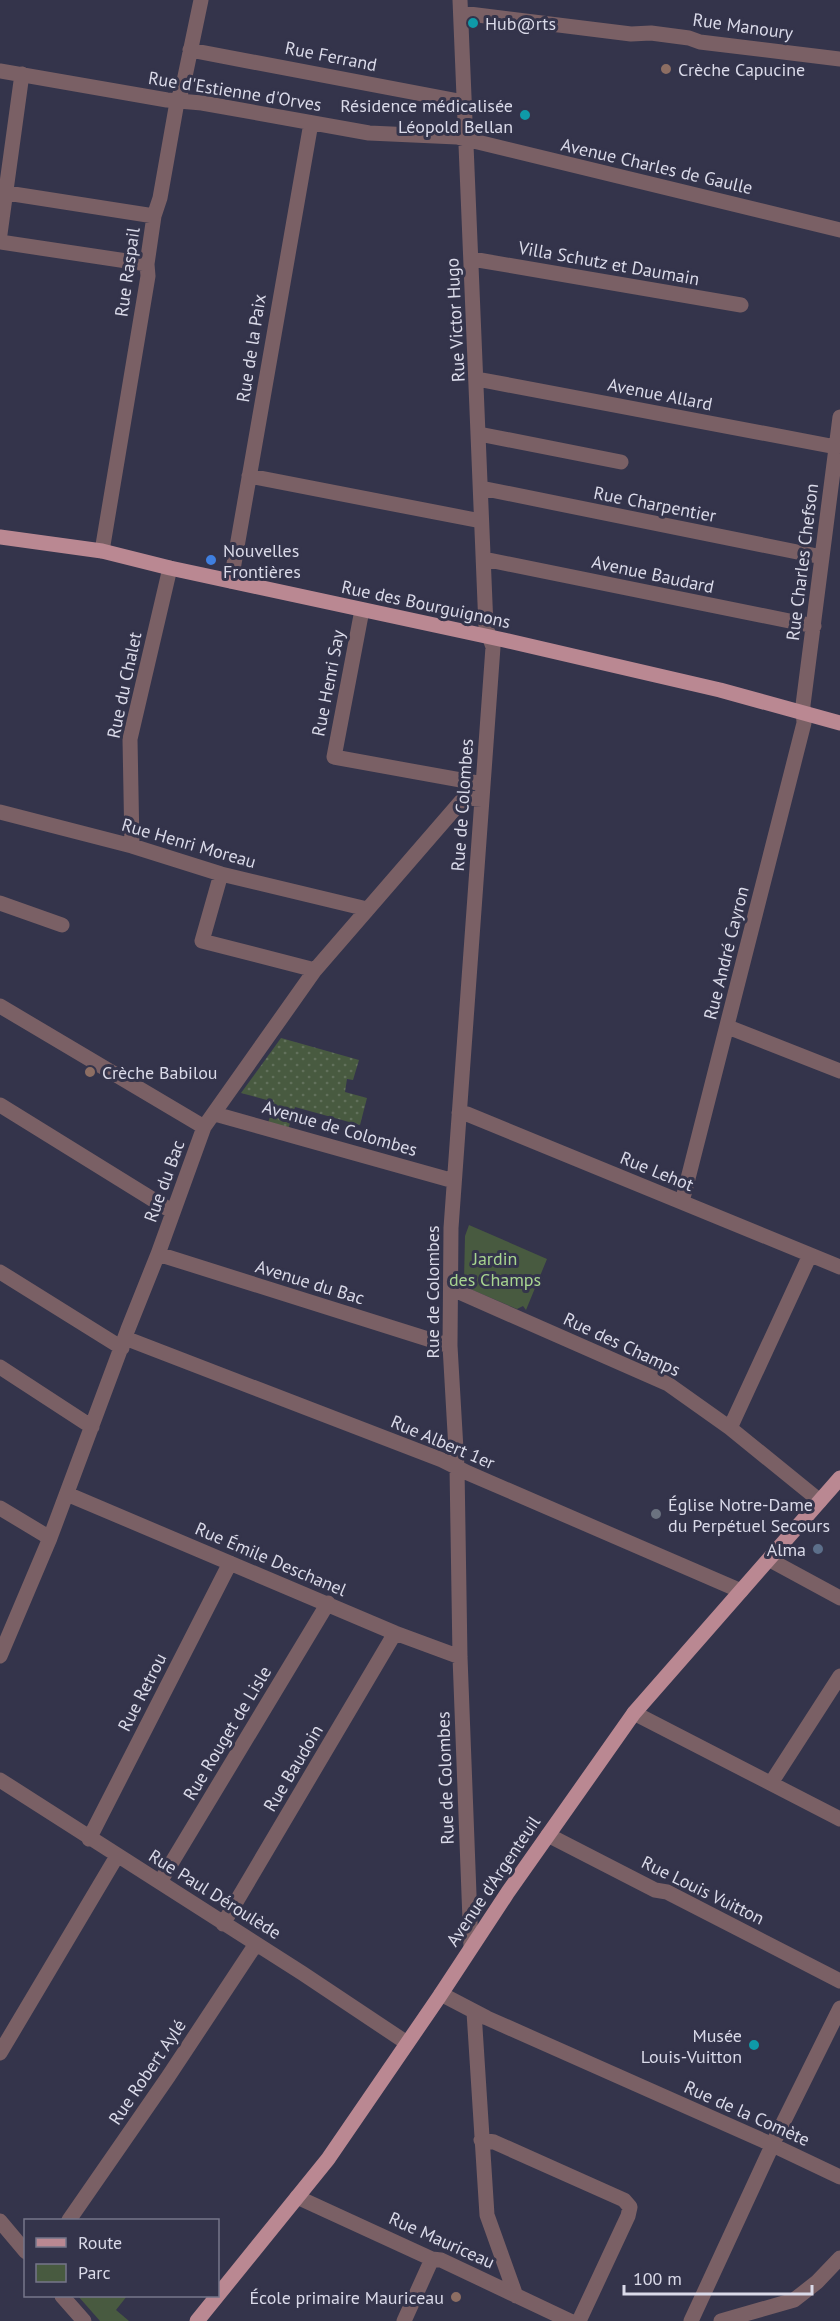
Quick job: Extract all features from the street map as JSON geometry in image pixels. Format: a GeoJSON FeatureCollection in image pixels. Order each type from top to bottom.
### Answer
{"type":"FeatureCollection","features":[{"type":"Feature","properties":{"kind":"main road","name":"Rue des Bourguignons"},"geometry":{"type":"LineString","coordinates":[[0,537],[102,551],[720,690],[840,723]]}},
{"type":"Feature","properties":{"kind":"main road","name":"Avenue d'Argenteuil"},"geometry":{"type":"LineString","coordinates":[[219,2294],[335,2149],[471,1947],[634,1713],[840,1478]]}},
{"type":"Feature","properties":{"kind":"main road","name":"Avenue d'Argenteuil"},"geometry":{"type":"LineString","coordinates":[[197,2321],[216,2297]]}},
{"type":"Feature","properties":{"kind":"street","name":"Rue Raspail"},"geometry":{"type":"LineString","coordinates":[[102,551],[148,276],[147,264],[154,216],[160,198],[177,102],[183,86],[201,0]]}},
{"type":"Feature","properties":{"kind":"street","name":"Rue Manoury"},"geometry":{"type":"LineString","coordinates":[[461,7],[631,34],[651,33],[689,38],[700,42],[840,59]]}},
{"type":"Feature","properties":{"kind":"street","name":"Rue Victor Hugo"},"geometry":{"type":"LineString","coordinates":[[461,7],[464,102],[469,162],[481,521],[486,627],[490,638]]}},
{"type":"Feature","properties":{"kind":"street","name":"Rue Ferrand"},"geometry":{"type":"LineString","coordinates":[[190,50],[464,102]]}},
{"type":"Feature","properties":{"kind":"street","name":"Rue d'Estienne d'Orves"},"geometry":{"type":"LineString","coordinates":[[0,71],[378,134],[466,139]]}},
{"type":"Feature","properties":{"kind":"street"},"geometry":{"type":"LineString","coordinates":[[0,234],[22,74]]}},
{"type":"Feature","properties":{"kind":"street","name":"Rue de la Paix"},"geometry":{"type":"LineString","coordinates":[[231,581],[311,123]]}},
{"type":"Feature","properties":{"kind":"street","name":"Avenue Charles de Gaulle"},"geometry":{"type":"LineString","coordinates":[[466,139],[840,230]]}},
{"type":"Feature","properties":{"kind":"street"},"geometry":{"type":"LineString","coordinates":[[7,193],[154,216]]}},
{"type":"Feature","properties":{"kind":"street"},"geometry":{"type":"LineString","coordinates":[[0,242],[147,264]]}},
{"type":"Feature","properties":{"kind":"street","name":"Villa Schutz et Daumain"},"geometry":{"type":"LineString","coordinates":[[472,259],[741,305]]}},
{"type":"Feature","properties":{"kind":"street","name":"Avenue Allard"},"geometry":{"type":"LineString","coordinates":[[477,379],[836,447]]}},
{"type":"Feature","properties":{"kind":"street","name":"Rue Charles Chefson"},"geometry":{"type":"LineString","coordinates":[[804,712],[840,417]]}},
{"type":"Feature","properties":{"kind":"street"},"geometry":{"type":"LineString","coordinates":[[479,434],[621,462]]}},
{"type":"Feature","properties":{"kind":"street"},"geometry":{"type":"LineString","coordinates":[[249,476],[481,521]]}},
{"type":"Feature","properties":{"kind":"street","name":"Rue Charpentier"},"geometry":{"type":"LineString","coordinates":[[481,488],[822,557]]}},
{"type":"Feature","properties":{"kind":"street","name":"Avenue Baudard"},"geometry":{"type":"LineString","coordinates":[[484,559],[814,626]]}},
{"type":"Feature","properties":{"kind":"street","name":"Rue du Chalet"},"geometry":{"type":"LineString","coordinates":[[132,846],[130,739],[170,568]]}},
{"type":"Feature","properties":{"kind":"street","name":"Rue Henri Say"},"geometry":{"type":"LineString","coordinates":[[362,610],[334,757],[460,781],[482,791]]}},
{"type":"Feature","properties":{"kind":"street","name":"Rue de Colombes"},"geometry":{"type":"LineString","coordinates":[[471,1947],[460,1657],[457,1467],[450,1346],[451,1228],[493,647],[490,638]]}},
{"type":"Feature","properties":{"kind":"street","name":"Rue André Cayron"},"geometry":{"type":"LineString","coordinates":[[682,1202],[804,723],[804,712]]}},
{"type":"Feature","properties":{"kind":"street"},"geometry":{"type":"LineString","coordinates":[[460,781],[464,788],[464,798],[482,791]]}},
{"type":"Feature","properties":{"kind":"street","name":"Rue du Bac"},"geometry":{"type":"LineString","coordinates":[[2,1647],[50,1538],[204,1127],[315,970],[464,798]]}},
{"type":"Feature","properties":{"kind":"street","name":"Rue Henri Moreau"},"geometry":{"type":"LineString","coordinates":[[0,812],[132,846],[221,874],[367,909]]}},
{"type":"Feature","properties":{"kind":"street"},"geometry":{"type":"LineString","coordinates":[[221,874],[202,941],[315,970]]}},
{"type":"Feature","properties":{"kind":"street"},"geometry":{"type":"LineString","coordinates":[[0,903],[62,925]]}},
{"type":"Feature","properties":{"kind":"street"},"geometry":{"type":"LineString","coordinates":[[0,1006],[204,1127]]}},
{"type":"Feature","properties":{"kind":"street"},"geometry":{"type":"LineString","coordinates":[[728,1027],[840,1071]]}},
{"type":"Feature","properties":{"kind":"street"},"geometry":{"type":"LineString","coordinates":[[0,1105],[173,1212]]}},
{"type":"Feature","properties":{"kind":"street","name":"Rue Lehot"},"geometry":{"type":"LineString","coordinates":[[459,1113],[467,1114],[840,1267]]}},
{"type":"Feature","properties":{"kind":"street","name":"Avenue de Colombes"},"geometry":{"type":"LineString","coordinates":[[215,1114],[454,1180]]}},
{"type":"Feature","properties":{"kind":"street","name":"Avenue du Bac"},"geometry":{"type":"LineString","coordinates":[[158,1254],[450,1346]]}},
{"type":"Feature","properties":{"kind":"street"},"geometry":{"type":"LineString","coordinates":[[730,1428],[810,1255]]}},
{"type":"Feature","properties":{"kind":"street","name":"Rue Albert 1er"},"geometry":{"type":"LineString","coordinates":[[0,1272],[124,1343],[457,1467],[741,1591]]}},
{"type":"Feature","properties":{"kind":"street","name":"Rue des Champs"},"geometry":{"type":"LineString","coordinates":[[452,1289],[668,1384],[730,1428],[820,1500]]}},
{"type":"Feature","properties":{"kind":"street"},"geometry":{"type":"LineString","coordinates":[[0,1367],[92,1427]]}},
{"type":"Feature","properties":{"kind":"street","name":"Rue Émile Deschanel"},"geometry":{"type":"LineString","coordinates":[[67,1494],[395,1633],[460,1657]]}},
{"type":"Feature","properties":{"kind":"street"},"geometry":{"type":"LineString","coordinates":[[0,1508],[50,1538]]}},
{"type":"Feature","properties":{"kind":"street"},"geometry":{"type":"LineString","coordinates":[[770,1560],[840,1598]]}},
{"type":"Feature","properties":{"kind":"street","name":"Rue Retrou"},"geometry":{"type":"LineString","coordinates":[[89,1839],[230,1563]]}},
{"type":"Feature","properties":{"kind":"street","name":"Rue Rouget de Lisle"},"geometry":{"type":"LineString","coordinates":[[160,1882],[327,1603]]}},
{"type":"Feature","properties":{"kind":"street","name":"Rue Baudoin"},"geometry":{"type":"LineString","coordinates":[[223,1924],[395,1633]]}},
{"type":"Feature","properties":{"kind":"street"},"geometry":{"type":"LineString","coordinates":[[771,1783],[840,1676]]}},
{"type":"Feature","properties":{"kind":"street"},"geometry":{"type":"LineString","coordinates":[[634,1713],[840,1819]]}},
{"type":"Feature","properties":{"kind":"street","name":"Rue Paul Déroulède"},"geometry":{"type":"LineString","coordinates":[[0,1780],[407,2043]]}},
{"type":"Feature","properties":{"kind":"street","name":"Rue Louis Vuitton"},"geometry":{"type":"LineString","coordinates":[[548,1835],[840,1981]]}},
{"type":"Feature","properties":{"kind":"street"},"geometry":{"type":"LineString","coordinates":[[0,2053],[117,1856]]}},
{"type":"Feature","properties":{"kind":"street","name":"Rue Robert Aylé"},"geometry":{"type":"LineString","coordinates":[[70,2219],[256,1944]]}},
{"type":"Feature","properties":{"kind":"street","name":"Rue de la Comète"},"geometry":{"type":"LineString","coordinates":[[441,1994],[474,2012],[840,2177]]}},
{"type":"Feature","properties":{"kind":"street"},"geometry":{"type":"LineString","coordinates":[[710,2321],[693,2318],[773,2145],[840,2008]]}},
{"type":"Feature","properties":{"kind":"street"},"geometry":{"type":"LineString","coordinates":[[474,2012],[487,2215],[516,2295]]}},
{"type":"Feature","properties":{"kind":"street"},"geometry":{"type":"LineString","coordinates":[[481,2140],[494,2142],[624,2200],[630,2207],[628,2216],[579,2321]]}},
{"type":"Feature","properties":{"kind":"street","name":"Rue Mauriceau"},"geometry":{"type":"LineString","coordinates":[[297,2197],[432,2259],[441,2260],[570,2321]]}},
{"type":"Feature","properties":{"kind":"street"},"geometry":{"type":"LineString","coordinates":[[0,2222],[24,2250]]}},
{"type":"Feature","properties":{"kind":"street"},"geometry":{"type":"LineString","coordinates":[[721,2321],[794,2300],[817,2282],[840,2258]]}},
{"type":"Feature","properties":{"kind":"street"},"geometry":{"type":"LineString","coordinates":[[404,2321],[432,2259]]}},
{"type":"Feature","properties":{"kind":"street"},"geometry":{"type":"LineString","coordinates":[[64,2297],[84,2321]]}},
{"type":"Feature","properties":{"kind":"green space"},"geometry":{"type":"Polygon","coordinates":[[[281,1038],[359,1060],[353,1080],[347,1079],[345,1092],[367,1098],[360,1125],[295,1107],[287,1133],[267,1127],[274,1102],[241,1093],[281,1038]]]}},
{"type":"Feature","properties":{"kind":"green space","name":"Jardin des Champs"},"geometry":{"type":"Polygon","coordinates":[[[469,1225],[547,1259],[526,1310],[523,1306],[517,1309],[470,1289],[468,1283],[464,1281],[465,1236],[469,1225]]]}},
{"type":"Feature","properties":{"kind":"green space"},"geometry":{"type":"Polygon","coordinates":[[[79,2297],[126,2297],[116,2310],[129,2321],[100,2321],[79,2297]]]}},
{"type":"Feature","properties":{"kind":"place","name":"Hub@rts"},"geometry":{"type":"Point","coordinates":[473,23]}},
{"type":"Feature","properties":{"kind":"place","name":"Crèche Capucine"},"geometry":{"type":"Point","coordinates":[666,69]}},
{"type":"Feature","properties":{"kind":"place","name":"Résidence médicalisée Léopold Bellan"},"geometry":{"type":"Point","coordinates":[525,115]}},
{"type":"Feature","properties":{"kind":"place","name":"Nouvelles Frontières"},"geometry":{"type":"Point","coordinates":[211,560]}},
{"type":"Feature","properties":{"kind":"place","name":"Crèche Babilou"},"geometry":{"type":"Point","coordinates":[90,1072]}},
{"type":"Feature","properties":{"kind":"place","name":"Église Notre-Dame du Perpétuel Secours"},"geometry":{"type":"Point","coordinates":[656,1514]}},
{"type":"Feature","properties":{"kind":"place","name":"Alma"},"geometry":{"type":"Point","coordinates":[818,1549]}},
{"type":"Feature","properties":{"kind":"place","name":"Musée Louis-Vuitton"},"geometry":{"type":"Point","coordinates":[754,2045]}},
{"type":"Feature","properties":{"kind":"place","name":"École primaire Mauriceau"},"geometry":{"type":"Point","coordinates":[456,2297]}}]}
